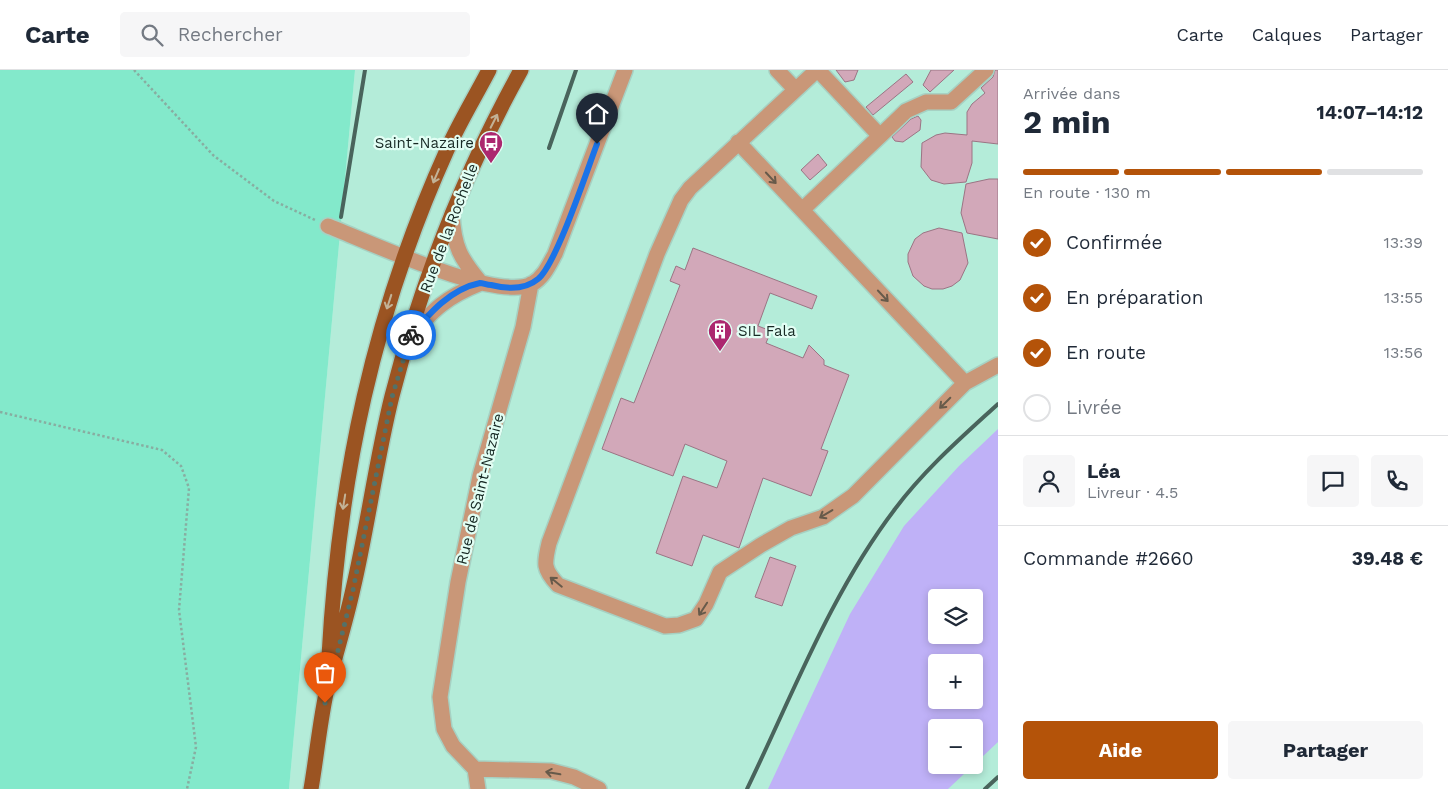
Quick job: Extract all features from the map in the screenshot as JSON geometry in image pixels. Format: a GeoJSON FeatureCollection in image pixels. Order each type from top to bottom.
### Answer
{"type":"FeatureCollection","features":[{"type":"Feature","properties":{"kind":"main road","name":"Rue de la Rochelle"},"geometry":{"type":"LineString","coordinates":[[328,686],[332,604],[351,454],[372,358],[405,256],[448,149],[489,70]]}},
{"type":"Feature","properties":{"kind":"main road","name":"Rue de la Rochelle"},"geometry":{"type":"LineString","coordinates":[[311,789],[328,686],[353,590],[392,397],[409,337],[431,266],[452,214],[482,145],[521,70]]}},
{"type":"Feature","properties":{"kind":"street"},"geometry":{"type":"LineString","coordinates":[[328,226],[431,266],[481,283],[517,288],[531,284],[546,271],[555,254],[625,70]]}},
{"type":"Feature","properties":{"kind":"street"},"geometry":{"type":"LineString","coordinates":[[777,70],[795,89]]}},
{"type":"Feature","properties":{"kind":"street"},"geometry":{"type":"LineString","coordinates":[[880,136],[818,70],[795,89],[690,188],[677,209],[657,254],[549,543],[544,564],[548,575],[558,585],[665,626],[679,625],[696,619],[706,604],[720,572],[791,528],[823,517],[853,496],[965,383],[998,365]]}},
{"type":"Feature","properties":{"kind":"street"},"geometry":{"type":"LineString","coordinates":[[802,210],[906,111],[926,102],[950,102],[986,70]]}},
{"type":"Feature","properties":{"kind":"street"},"geometry":{"type":"LineString","coordinates":[[738,142],[965,383]]}},
{"type":"Feature","properties":{"kind":"street"},"geometry":{"type":"LineString","coordinates":[[452,214],[454,237],[460,256],[481,283]]}},
{"type":"Feature","properties":{"kind":"street"},"geometry":{"type":"LineString","coordinates":[[409,337],[434,308],[456,293],[481,283]]}},
{"type":"Feature","properties":{"kind":"street","name":"Rue de Saint-Nazaire"},"geometry":{"type":"LineString","coordinates":[[475,769],[453,746],[444,729],[440,697],[458,582],[480,476],[523,327],[531,284]]}},
{"type":"Feature","properties":{"kind":"street"},"geometry":{"type":"LineString","coordinates":[[478,789],[475,769],[550,771],[574,777],[599,789]]}},
{"type":"Feature","properties":{"kind":"path"},"geometry":{"type":"LineString","coordinates":[[134,70],[214,155],[274,201],[328,226]]}},
{"type":"Feature","properties":{"kind":"path"},"geometry":{"type":"LineString","coordinates":[[0,412],[162,450],[181,466],[188,488],[179,610],[196,747],[187,789]]}},
{"type":"Feature","properties":{"kind":"shaded area"},"geometry":{"type":"Polygon","coordinates":[[[355,70],[998,70],[998,789],[289,789],[355,70]]]}},
{"type":"Feature","properties":{"kind":"shaded area"},"geometry":{"type":"Polygon","coordinates":[[[998,429],[998,742],[983,756],[983,719],[928,719],[928,774],[964,774],[948,789],[768,789],[850,614],[904,526],[959,466],[998,429]]]}},
{"type":"Feature","properties":{"kind":"green space"},"geometry":{"type":"Polygon","coordinates":[[[0,70],[355,70],[289,789],[0,789],[0,70]]]}},
{"type":"Feature","properties":{"kind":"building"},"geometry":{"type":"Polygon","coordinates":[[[836,70],[858,70],[854,80],[845,82],[836,70]]]}},
{"type":"Feature","properties":{"kind":"building"},"geometry":{"type":"Polygon","coordinates":[[[931,70],[954,70],[930,92],[923,85],[931,70]]]}},
{"type":"Feature","properties":{"kind":"building"},"geometry":{"type":"Polygon","coordinates":[[[995,70],[998,70],[998,144],[972,141],[972,163],[966,182],[944,184],[931,180],[921,167],[922,143],[936,135],[945,133],[967,135],[967,112],[972,104],[985,93],[981,88],[993,77],[995,70]]]}},
{"type":"Feature","properties":{"kind":"building"},"geometry":{"type":"Polygon","coordinates":[[[906,74],[913,82],[873,115],[866,107],[906,74]]]}},
{"type":"Feature","properties":{"kind":"building"},"geometry":{"type":"Polygon","coordinates":[[[918,116],[921,120],[920,130],[903,142],[895,141],[892,137],[911,119],[918,116]]]}},
{"type":"Feature","properties":{"kind":"building"},"geometry":{"type":"Polygon","coordinates":[[[818,154],[827,165],[810,180],[801,170],[818,154]]]}},
{"type":"Feature","properties":{"kind":"building"},"geometry":{"type":"Polygon","coordinates":[[[998,179],[998,239],[967,233],[961,213],[966,184],[998,179]]]}},
{"type":"Feature","properties":{"kind":"building"},"geometry":{"type":"Polygon","coordinates":[[[939,228],[962,233],[968,263],[960,280],[952,286],[943,289],[932,289],[924,286],[913,276],[908,262],[908,254],[915,239],[923,233],[939,228]]]}},
{"type":"Feature","properties":{"kind":"building","name":"SIL Fala"},"geometry":{"type":"Polygon","coordinates":[[[693,248],[817,296],[812,309],[770,293],[758,326],[771,331],[766,343],[803,358],[809,345],[824,360],[824,365],[849,375],[821,449],[828,451],[811,496],[763,478],[739,548],[703,535],[692,566],[656,553],[683,476],[717,488],[727,461],[685,444],[673,476],[602,449],[621,398],[634,403],[680,285],[670,281],[676,266],[685,270],[693,248]]]}},
{"type":"Feature","properties":{"kind":"building"},"geometry":{"type":"Polygon","coordinates":[[[770,557],[796,566],[782,606],[755,597],[770,557]]]}},
{"type":"Feature","properties":{"kind":"railway"},"geometry":{"type":"LineString","coordinates":[[341,217],[365,70]]}},
{"type":"Feature","properties":{"kind":"railway"},"geometry":{"type":"LineString","coordinates":[[549,148],[576,70]]}},
{"type":"Feature","properties":{"kind":"railway"},"geometry":{"type":"LineString","coordinates":[[747,789],[832,609],[872,541],[919,480],[998,404]]}},
{"type":"Feature","properties":{"kind":"railway"},"geometry":{"type":"LineString","coordinates":[[985,789],[998,777]]}},
{"type":"Feature","properties":{"kind":"way so far"},"geometry":{"type":"LineString","coordinates":[[325,703],[353,590],[392,397],[411,335]]}},
{"type":"Feature","properties":{"kind":"place","name":"Saint-Nazaire"},"geometry":{"type":"Point","coordinates":[491,164]}},
{"type":"Feature","properties":{"kind":"place","name":"SIL Fala"},"geometry":{"type":"Point","coordinates":[720,352]}},
{"type":"Feature","properties":{"kind":"route"},"geometry":{"type":"LineString","coordinates":[[411,335],[434,308],[456,293],[481,283],[517,288],[531,284],[540,278],[555,254],[597,144]]}}]}
